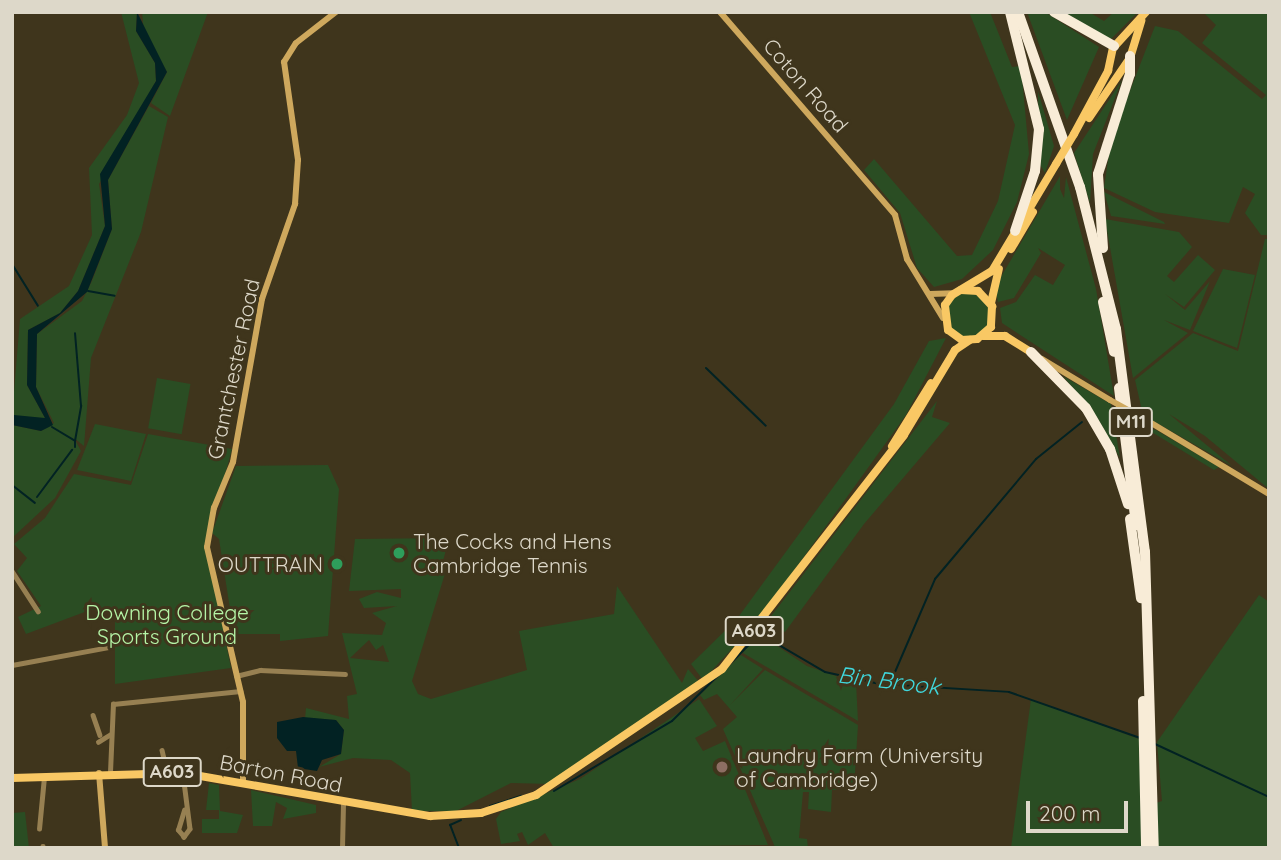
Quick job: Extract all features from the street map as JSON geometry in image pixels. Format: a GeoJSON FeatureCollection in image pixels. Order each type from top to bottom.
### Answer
{"type":"FeatureCollection","features":[{"type":"Feature","properties":{"kind":"highway"},"geometry":{"type":"LineString","coordinates":[[1011,12],[1038,129],[1035,171],[1015,230]]}},
{"type":"Feature","properties":{"kind":"highway","name":"M11"},"geometry":{"type":"LineString","coordinates":[[1011,12],[1064,154],[1101,289],[1118,383],[1141,598],[1146,848]]}},
{"type":"Feature","properties":{"kind":"highway","name":"M11"},"geometry":{"type":"LineString","coordinates":[[1018,12],[1068,147],[1116,329],[1145,552],[1154,848]]}},
{"type":"Feature","properties":{"kind":"highway"},"geometry":{"type":"LineString","coordinates":[[1054,12],[1115,46]]}},
{"type":"Feature","properties":{"kind":"highway"},"geometry":{"type":"LineString","coordinates":[[1116,329],[1097,185],[1103,147],[1130,74],[1128,57]]}},
{"type":"Feature","properties":{"kind":"highway"},"geometry":{"type":"LineString","coordinates":[[1031,352],[1086,408],[1110,449],[1126,494],[1141,598]]}},
{"type":"Feature","properties":{"kind":"main road"},"geometry":{"type":"LineString","coordinates":[[1074,138],[1115,46],[1144,15]]}},
{"type":"Feature","properties":{"kind":"main road"},"geometry":{"type":"LineString","coordinates":[[981,337],[992,307],[991,284],[1074,138],[1128,57],[1144,15]]}},
{"type":"Feature","properties":{"kind":"main road"},"geometry":{"type":"LineString","coordinates":[[1115,46],[1128,57]]}},
{"type":"Feature","properties":{"kind":"main road"},"geometry":{"type":"LineString","coordinates":[[1111,60],[1128,57]]}},
{"type":"Feature","properties":{"kind":"main road"},"geometry":{"type":"LineString","coordinates":[[1031,352],[1005,336],[970,340],[948,330],[943,318],[958,292],[989,274],[1057,167]]}},
{"type":"Feature","properties":{"kind":"main road"},"geometry":{"type":"LineString","coordinates":[[958,292],[978,291],[992,307],[1005,336]]}},
{"type":"Feature","properties":{"kind":"main road","name":"A603"},"geometry":{"type":"LineString","coordinates":[[892,446],[944,358],[948,330]]}},
{"type":"Feature","properties":{"kind":"main road","name":"A603"},"geometry":{"type":"LineString","coordinates":[[892,446],[955,350],[970,340]]}},
{"type":"Feature","properties":{"kind":"main road","name":"Barton Road"},"geometry":{"type":"LineString","coordinates":[[12,778],[167,771],[344,803],[459,816],[537,795],[704,685],[738,651],[892,446]]}},
{"type":"Feature","properties":{"kind":"street","name":"Grantchester Road"},"geometry":{"type":"LineString","coordinates":[[245,785],[240,691],[209,568],[210,521],[233,461],[262,299],[295,204],[298,160],[284,62],[296,43],[336,12]]}},
{"type":"Feature","properties":{"kind":"street","name":"Coton Road"},"geometry":{"type":"LineString","coordinates":[[720,12],[895,215],[907,259],[943,318]]}},
{"type":"Feature","properties":{"kind":"street"},"geometry":{"type":"LineString","coordinates":[[928,294],[958,292]]}},
{"type":"Feature","properties":{"kind":"street"},"geometry":{"type":"LineString","coordinates":[[1031,352],[1269,494]]}},
{"type":"Feature","properties":{"kind":"street"},"geometry":{"type":"LineString","coordinates":[[12,571],[38,611]]}},
{"type":"Feature","properties":{"kind":"street"},"geometry":{"type":"LineString","coordinates":[[12,665],[109,647]]}},
{"type":"Feature","properties":{"kind":"street"},"geometry":{"type":"LineString","coordinates":[[235,676],[260,670],[345,674]]}},
{"type":"Feature","properties":{"kind":"street"},"geometry":{"type":"LineString","coordinates":[[110,772],[113,704],[231,695],[240,691]]}},
{"type":"Feature","properties":{"kind":"street"},"geometry":{"type":"LineString","coordinates":[[93,715],[99,739],[111,734]]}},
{"type":"Feature","properties":{"kind":"street"},"geometry":{"type":"LineString","coordinates":[[162,750],[167,771]]}},
{"type":"Feature","properties":{"kind":"street"},"geometry":{"type":"LineString","coordinates":[[99,773],[105,848]]}},
{"type":"Feature","properties":{"kind":"street"},"geometry":{"type":"LineString","coordinates":[[183,773],[184,810],[190,829],[182,837],[178,824],[184,810]]}},
{"type":"Feature","properties":{"kind":"street"},"geometry":{"type":"LineString","coordinates":[[39,829],[44,776]]}},
{"type":"Feature","properties":{"kind":"street"},"geometry":{"type":"LineString","coordinates":[[342,848],[344,803]]}},
{"type":"Feature","properties":{"kind":"green space"},"geometry":{"type":"Polygon","coordinates":[[[121,12],[137,12],[136,31],[155,63],[156,81],[99,184],[105,226],[78,291],[60,313],[28,330],[27,385],[45,418],[35,422],[12,416],[20,319],[69,286],[92,235],[89,168],[127,115],[139,83],[121,12]]]}},
{"type":"Feature","properties":{"kind":"green space"},"geometry":{"type":"Polygon","coordinates":[[[142,12],[208,12],[170,116],[151,103],[167,72],[144,33],[142,12]]]}},
{"type":"Feature","properties":{"kind":"green space"},"geometry":{"type":"Polygon","coordinates":[[[969,12],[990,12],[1012,67],[1021,66],[1029,154],[1017,202],[993,250],[962,279],[934,287],[917,268],[900,213],[864,170],[874,159],[957,256],[972,255],[998,201],[1015,125],[969,12]]]}},
{"type":"Feature","properties":{"kind":"green space"},"geometry":{"type":"Polygon","coordinates":[[[1027,12],[1045,12],[1099,47],[1067,120],[1027,12]]]}},
{"type":"Feature","properties":{"kind":"green space"},"geometry":{"type":"Polygon","coordinates":[[[1059,12],[1089,12],[1104,21],[1114,12],[1138,12],[1110,40],[1059,12]]]}},
{"type":"Feature","properties":{"kind":"green space"},"geometry":{"type":"Polygon","coordinates":[[[1203,12],[1269,12],[1269,235],[1261,235],[1245,213],[1255,194],[1243,187],[1229,223],[1155,212],[1104,188],[1111,140],[1155,26],[1178,31],[1262,99],[1266,95],[1202,43],[1216,25],[1203,12]]]}},
{"type":"Feature","properties":{"kind":"green space"},"geometry":{"type":"Polygon","coordinates":[[[1122,80],[1093,154],[1090,203],[1074,153],[1122,80]]]}},
{"type":"Feature","properties":{"kind":"green space"},"geometry":{"type":"Polygon","coordinates":[[[1038,91],[1054,146],[1045,173],[1039,163],[1038,91]]]}},
{"type":"Feature","properties":{"kind":"green space"},"geometry":{"type":"Polygon","coordinates":[[[149,106],[168,117],[141,232],[91,358],[84,446],[74,438],[81,451],[55,498],[12,538],[12,425],[41,431],[54,423],[36,387],[37,334],[82,301],[92,281],[112,229],[108,180],[149,106]]]}},
{"type":"Feature","properties":{"kind":"green space"},"geometry":{"type":"Polygon","coordinates":[[[1060,176],[1060,189],[1064,198],[1066,177],[1096,289],[1114,396],[1002,323],[1000,308],[1016,302],[1035,275],[1053,285],[1065,265],[1038,248],[1041,253],[1014,298],[998,302],[995,287],[1060,176]]]}},
{"type":"Feature","properties":{"kind":"green space"},"geometry":{"type":"Polygon","coordinates":[[[1104,192],[1164,222],[1165,224],[1111,216],[1104,192]]]}},
{"type":"Feature","properties":{"kind":"green space"},"geometry":{"type":"Polygon","coordinates":[[[1105,219],[1179,232],[1192,247],[1167,276],[1174,282],[1198,255],[1215,270],[1184,307],[1165,294],[1185,310],[1210,281],[1190,330],[1164,320],[1188,333],[1133,378],[1105,219]]]}},
{"type":"Feature","properties":{"kind":"green space"},"geometry":{"type":"Polygon","coordinates":[[[1265,239],[1269,239],[1269,489],[1205,436],[1169,414],[1232,466],[1143,415],[1135,380],[1193,333],[1238,351],[1265,239]]]}},
{"type":"Feature","properties":{"kind":"green space"},"geometry":{"type":"Polygon","coordinates":[[[1223,269],[1255,275],[1237,348],[1193,331],[1223,269]]]}},
{"type":"Feature","properties":{"kind":"green space"},"geometry":{"type":"Polygon","coordinates":[[[968,293],[983,300],[990,315],[983,330],[968,337],[953,330],[946,315],[953,300],[968,293]]]}},
{"type":"Feature","properties":{"kind":"green space"},"geometry":{"type":"Polygon","coordinates":[[[946,338],[906,415],[757,622],[739,616],[894,404],[929,341],[946,338]]]}},
{"type":"Feature","properties":{"kind":"green space"},"geometry":{"type":"Polygon","coordinates":[[[1063,376],[1111,404],[1120,458],[1097,417],[1063,376]]]}},
{"type":"Feature","properties":{"kind":"green space"},"geometry":{"type":"Polygon","coordinates":[[[157,378],[190,384],[182,434],[148,428],[157,378]]]}},
{"type":"Feature","properties":{"kind":"green space"},"geometry":{"type":"Polygon","coordinates":[[[937,401],[932,417],[950,423],[864,524],[785,632],[765,624],[937,401]]]}},
{"type":"Feature","properties":{"kind":"green space"},"geometry":{"type":"Polygon","coordinates":[[[95,424],[146,434],[131,481],[77,470],[95,424]]]}},
{"type":"Feature","properties":{"kind":"green space"},"geometry":{"type":"Polygon","coordinates":[[[1145,428],[1156,430],[1219,467],[1214,470],[1145,428]]]}},
{"type":"Feature","properties":{"kind":"green space","name":"Downing College Sports Ground"},"geometry":{"type":"Polygon","coordinates":[[[148,434],[232,449],[206,543],[231,668],[115,684],[115,609],[90,610],[26,634],[18,617],[41,606],[17,571],[27,558],[14,544],[45,518],[74,474],[131,485],[148,434]]]}},
{"type":"Feature","properties":{"kind":"green space"},"geometry":{"type":"Polygon","coordinates":[[[328,465],[339,489],[328,636],[280,641],[280,634],[234,634],[219,539],[212,533],[236,466],[328,465]]]}},
{"type":"Feature","properties":{"kind":"green space"},"geometry":{"type":"Polygon","coordinates":[[[449,538],[442,565],[447,567],[412,681],[418,694],[431,699],[527,670],[519,631],[614,614],[617,586],[682,683],[688,669],[700,683],[551,784],[511,783],[456,811],[412,811],[410,773],[391,760],[353,758],[319,767],[341,754],[344,730],[336,720],[305,719],[306,708],[349,719],[347,696],[357,694],[342,633],[382,635],[386,623],[372,613],[397,606],[364,608],[359,599],[377,592],[401,598],[401,589],[349,591],[355,539],[449,538]],[[369,640],[350,658],[389,662],[383,645],[376,650],[369,640]]]}},
{"type":"Feature","properties":{"kind":"green space"},"geometry":{"type":"Polygon","coordinates":[[[1259,595],[1269,602],[1269,848],[1157,848],[1156,803],[1162,801],[1157,742],[1259,595]]]}},
{"type":"Feature","properties":{"kind":"green space"},"geometry":{"type":"Polygon","coordinates":[[[737,619],[755,624],[703,680],[691,664],[737,619]]]}},
{"type":"Feature","properties":{"kind":"green space"},"geometry":{"type":"Polygon","coordinates":[[[758,633],[807,666],[856,683],[858,721],[743,653],[758,633]]]}},
{"type":"Feature","properties":{"kind":"green space"},"geometry":{"type":"Polygon","coordinates":[[[741,655],[763,669],[730,705],[765,670],[858,725],[854,789],[832,790],[831,812],[808,809],[809,792],[803,792],[799,838],[807,839],[808,848],[775,847],[723,729],[737,717],[717,694],[704,700],[700,695],[741,655]]]}},
{"type":"Feature","properties":{"kind":"green space"},"geometry":{"type":"Polygon","coordinates":[[[699,699],[717,726],[695,738],[703,751],[725,741],[768,845],[554,848],[545,833],[528,845],[522,832],[517,834],[520,841],[501,844],[496,819],[501,812],[580,779],[699,699]]]}},
{"type":"Feature","properties":{"kind":"green space"},"geometry":{"type":"Polygon","coordinates":[[[1031,699],[1139,739],[1143,848],[1011,848],[1031,699]]]}},
{"type":"Feature","properties":{"kind":"green space"},"geometry":{"type":"Polygon","coordinates":[[[209,783],[219,785],[220,811],[243,815],[237,833],[202,833],[202,819],[219,819],[219,810],[206,810],[209,783]]]}},
{"type":"Feature","properties":{"kind":"green space"},"geometry":{"type":"Polygon","coordinates":[[[251,790],[316,805],[316,813],[283,819],[287,808],[276,802],[272,826],[253,826],[251,790]]]}},
{"type":"Feature","properties":{"kind":"green space"},"geometry":{"type":"Polygon","coordinates":[[[25,812],[29,848],[12,848],[12,813],[25,812]]]}},
{"type":"Feature","properties":{"kind":"water"},"geometry":{"type":"Polygon","coordinates":[[[137,12],[167,72],[108,180],[112,229],[87,292],[37,334],[36,387],[53,425],[41,431],[12,425],[14,415],[45,418],[27,385],[28,330],[60,313],[78,291],[105,226],[100,174],[156,81],[155,63],[136,31],[137,12]]]}},
{"type":"Feature","properties":{"kind":"water"},"geometry":{"type":"Polygon","coordinates":[[[303,717],[336,720],[344,730],[341,754],[322,760],[317,771],[298,768],[296,751],[287,751],[277,738],[277,722],[303,717]]]}},
{"type":"Feature","properties":{"kind":"waterway"},"geometry":{"type":"LineString","coordinates":[[12,264],[38,306]]}},
{"type":"Feature","properties":{"kind":"waterway"},"geometry":{"type":"LineString","coordinates":[[88,291],[115,296]]}},
{"type":"Feature","properties":{"kind":"waterway"},"geometry":{"type":"LineString","coordinates":[[52,427],[75,441],[81,406],[75,333]]}},
{"type":"Feature","properties":{"kind":"waterway"},"geometry":{"type":"LineString","coordinates":[[706,368],[766,426]]}},
{"type":"Feature","properties":{"kind":"waterway"},"geometry":{"type":"LineString","coordinates":[[892,679],[935,579],[1036,459],[1082,422]]}},
{"type":"Feature","properties":{"kind":"waterway"},"geometry":{"type":"LineString","coordinates":[[75,441],[75,447]]}},
{"type":"Feature","properties":{"kind":"waterway"},"geometry":{"type":"LineString","coordinates":[[37,497],[72,450]]}},
{"type":"Feature","properties":{"kind":"waterway"},"geometry":{"type":"LineString","coordinates":[[12,485],[35,503]]}},
{"type":"Feature","properties":{"kind":"waterway","name":"Bin Brook"},"geometry":{"type":"LineString","coordinates":[[554,791],[672,721],[760,634],[825,672],[880,684],[1009,692],[1140,738]]}},
{"type":"Feature","properties":{"kind":"waterway","name":"Bin Brook"},"geometry":{"type":"LineString","coordinates":[[1155,744],[1269,797]]}},
{"type":"Feature","properties":{"kind":"waterway","name":"Bin Brook"},"geometry":{"type":"LineString","coordinates":[[490,806],[521,796]]}},
{"type":"Feature","properties":{"kind":"waterway","name":"Bin Brook"},"geometry":{"type":"LineString","coordinates":[[459,848],[450,825],[461,820]]}},
{"type":"Feature","properties":{"kind":"place","name":"The Cocks and Hens Cambridge Tennis"},"geometry":{"type":"Point","coordinates":[399,553]}},
{"type":"Feature","properties":{"kind":"place","name":"OUTTRAIN"},"geometry":{"type":"Point","coordinates":[337,564]}},
{"type":"Feature","properties":{"kind":"place","name":"Laundry Farm (University of Cambridge)"},"geometry":{"type":"Point","coordinates":[722,767]}}]}
